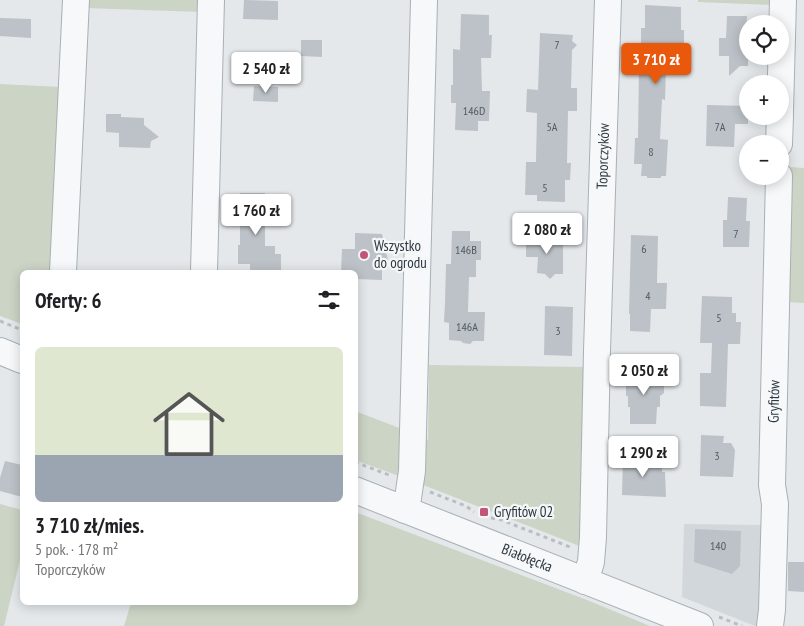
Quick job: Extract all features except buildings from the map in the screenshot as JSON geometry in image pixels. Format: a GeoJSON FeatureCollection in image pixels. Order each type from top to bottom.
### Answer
{"type":"FeatureCollection","features":[{"type":"Feature","properties":{"kind":"street"},"geometry":{"type":"LineString","coordinates":[[63,270],[76,0]]}},
{"type":"Feature","properties":{"kind":"street"},"geometry":{"type":"LineString","coordinates":[[204,270],[211,0]]}},
{"type":"Feature","properties":{"kind":"street"},"geometry":{"type":"LineString","coordinates":[[405,510],[412,471],[424,0]]}},
{"type":"Feature","properties":{"kind":"street","name":"Toporczyków"},"geometry":{"type":"LineString","coordinates":[[588,572],[592,537],[608,0]]}},
{"type":"Feature","properties":{"kind":"street"},"geometry":{"type":"LineString","coordinates":[[781,75],[783,0]]}},
{"type":"Feature","properties":{"kind":"street","name":"Gryfitów"},"geometry":{"type":"LineString","coordinates":[[770,626],[775,504],[772,485],[778,185]]}},
{"type":"Feature","properties":{"kind":"street"},"geometry":{"type":"LineString","coordinates":[[0,351],[20,359]]}},
{"type":"Feature","properties":{"kind":"street","name":"Białołęcka"},"geometry":{"type":"LineString","coordinates":[[358,491],[405,510],[588,572],[700,626]]}},
{"type":"Feature","properties":{"kind":"path"},"geometry":{"type":"LineString","coordinates":[[0,321],[20,329]]}},
{"type":"Feature","properties":{"kind":"path"},"geometry":{"type":"LineString","coordinates":[[358,463],[466,506],[477,514]]}},
{"type":"Feature","properties":{"kind":"path"},"geometry":{"type":"LineString","coordinates":[[488,518],[499,519],[578,550],[588,572]]}},
{"type":"Feature","properties":{"kind":"shaded area"},"geometry":{"type":"Polygon","coordinates":[[[84,0],[202,0],[202,12],[84,8],[84,0]]]}},
{"type":"Feature","properties":{"kind":"shaded area"},"geometry":{"type":"Polygon","coordinates":[[[698,0],[773,0],[773,5],[698,2],[698,0]]]}},
{"type":"Feature","properties":{"kind":"shaded area"},"geometry":{"type":"Polygon","coordinates":[[[0,84],[61,87],[54,270],[20,270],[20,323],[0,316],[0,84]]]}},
{"type":"Feature","properties":{"kind":"shaded area"},"geometry":{"type":"Polygon","coordinates":[[[791,167],[804,168],[804,303],[788,302],[791,167]]]}},
{"type":"Feature","properties":{"kind":"shaded area"},"geometry":{"type":"Polygon","coordinates":[[[429,365],[588,367],[582,547],[418,483],[422,437],[428,440],[429,365]]]}},
{"type":"Feature","properties":{"kind":"shaded area"},"geometry":{"type":"Polygon","coordinates":[[[358,412],[402,429],[402,477],[358,461],[358,412]]]}},
{"type":"Feature","properties":{"kind":"shaded area"},"geometry":{"type":"Polygon","coordinates":[[[0,504],[20,509],[20,560],[4,626],[0,626],[0,504]]]}},
{"type":"Feature","properties":{"kind":"shaded area"},"geometry":{"type":"Polygon","coordinates":[[[358,513],[587,600],[650,626],[124,626],[130,605],[358,605],[358,513]]]}},
{"type":"Feature","properties":{"kind":"shaded area"},"geometry":{"type":"Polygon","coordinates":[[[684,524],[769,525],[758,626],[682,597],[684,524]]]}},
{"type":"Feature","properties":{"kind":"place","name":"Wszystko do ogrodu"},"geometry":{"type":"Point","coordinates":[364,255]}},
{"type":"Feature","properties":{"kind":"place","name":"Gryfitów 02"},"geometry":{"type":"Point","coordinates":[484,512]}}]}
